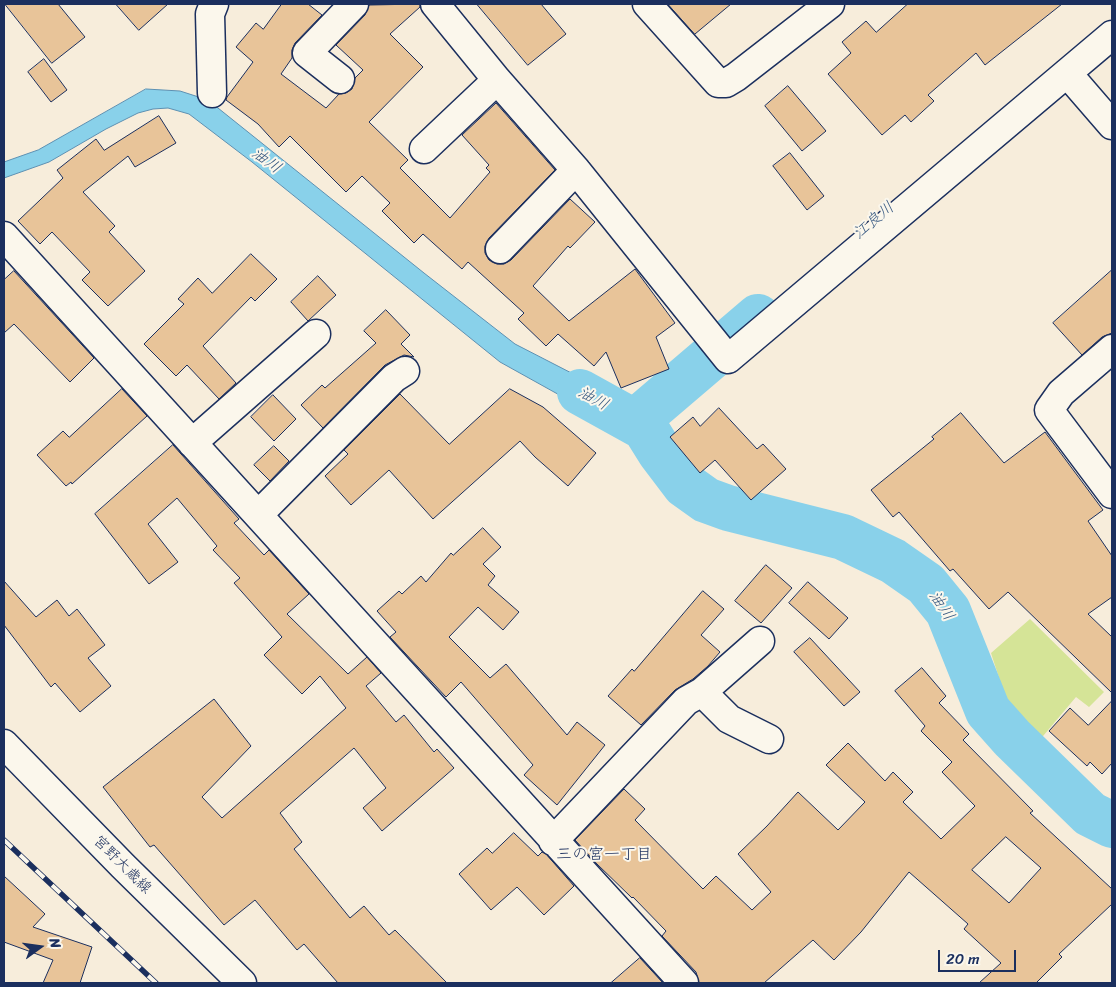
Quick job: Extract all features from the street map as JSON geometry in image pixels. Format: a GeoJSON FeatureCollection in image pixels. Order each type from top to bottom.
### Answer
{"type":"FeatureCollection","features":[{"type":"Feature","properties":{"kind":"street"},"geometry":{"type":"LineString","coordinates":[[212,93],[210,14],[214,4]]}},
{"type":"Feature","properties":{"kind":"street"},"geometry":{"type":"LineString","coordinates":[[340,79],[307,53],[354,4]]}},
{"type":"Feature","properties":{"kind":"street"},"geometry":{"type":"LineString","coordinates":[[435,4],[497,80],[576,170],[728,359],[1112,35]]}},
{"type":"Feature","properties":{"kind":"street"},"geometry":{"type":"LineString","coordinates":[[647,4],[718,83],[726,83],[830,4]]}},
{"type":"Feature","properties":{"kind":"street"},"geometry":{"type":"LineString","coordinates":[[1068,73],[1112,125]]}},
{"type":"Feature","properties":{"kind":"street"},"geometry":{"type":"LineString","coordinates":[[424,149],[497,80]]}},
{"type":"Feature","properties":{"kind":"street"},"geometry":{"type":"LineString","coordinates":[[500,249],[576,170]]}},
{"type":"Feature","properties":{"kind":"street"},"geometry":{"type":"LineString","coordinates":[[4,236],[684,983]]}},
{"type":"Feature","properties":{"kind":"street"},"geometry":{"type":"LineString","coordinates":[[192,442],[316,334]]}},
{"type":"Feature","properties":{"kind":"street"},"geometry":{"type":"LineString","coordinates":[[1112,349],[1062,393],[1049,410],[1112,494]]}},
{"type":"Feature","properties":{"kind":"street"},"geometry":{"type":"LineString","coordinates":[[258,515],[394,378],[405,371]]}},
{"type":"Feature","properties":{"kind":"street"},"geometry":{"type":"LineString","coordinates":[[553,841],[686,701],[702,692],[760,641]]}},
{"type":"Feature","properties":{"kind":"street"},"geometry":{"type":"LineString","coordinates":[[702,692],[729,719],[769,739]]}},
{"type":"Feature","properties":{"kind":"street","name":"宮野大歳線"},"geometry":{"type":"LineString","coordinates":[[4,744],[122,866],[242,983]]}},
{"type":"Feature","properties":{"kind":"green space"},"geometry":{"type":"Polygon","coordinates":[[[1030,619],[1104,692],[1089,707],[1076,697],[1038,742],[1008,706],[991,653],[1030,619]]]}},
{"type":"Feature","properties":{"kind":"water"},"geometry":{"type":"Polygon","coordinates":[[[146,89],[180,91],[208,100],[515,344],[620,398],[635,422],[609,419],[563,397],[500,362],[252,162],[189,114],[168,108],[138,113],[49,162],[4,178],[4,162],[38,150],[146,89]]]}},
{"type":"Feature","properties":{"kind":"building"},"geometry":{"type":"Polygon","coordinates":[[[5,4],[58,4],[85,37],[52,63],[5,4]]]}},
{"type":"Feature","properties":{"kind":"building"},"geometry":{"type":"Polygon","coordinates":[[[116,4],[168,4],[139,30],[116,4]]]}},
{"type":"Feature","properties":{"kind":"building"},"geometry":{"type":"Polygon","coordinates":[[[282,4],[308,4],[322,15],[295,43],[292,50],[292,58],[281,74],[326,108],[339,94],[346,93],[352,89],[355,78],[363,70],[336,45],[365,15],[369,5],[420,4],[420,7],[390,34],[423,67],[369,122],[408,160],[400,168],[450,218],[490,172],[486,168],[489,165],[462,135],[496,103],[555,170],[489,238],[485,246],[485,253],[489,260],[497,264],[504,264],[511,260],[570,199],[595,222],[570,248],[568,246],[533,286],[569,321],[635,269],[675,323],[656,337],[669,369],[621,388],[606,352],[594,366],[558,334],[546,346],[518,319],[524,313],[468,262],[462,269],[423,234],[414,243],[382,211],[390,203],[362,176],[346,192],[290,136],[279,147],[258,124],[226,100],[253,62],[236,47],[256,23],[263,29],[282,4]]]}},
{"type":"Feature","properties":{"kind":"building"},"geometry":{"type":"Polygon","coordinates":[[[477,4],[541,4],[566,34],[528,65],[477,4]]]}},
{"type":"Feature","properties":{"kind":"building"},"geometry":{"type":"Polygon","coordinates":[[[668,4],[731,4],[695,34],[668,4]]]}},
{"type":"Feature","properties":{"kind":"building"},"geometry":{"type":"Polygon","coordinates":[[[908,4],[1062,4],[985,65],[976,53],[928,95],[934,101],[911,122],[905,115],[882,135],[828,74],[851,53],[842,42],[866,21],[876,32],[908,4]]]}},
{"type":"Feature","properties":{"kind":"building"},"geometry":{"type":"Polygon","coordinates":[[[44,59],[67,90],[51,102],[28,72],[44,59]]]}},
{"type":"Feature","properties":{"kind":"building"},"geometry":{"type":"Polygon","coordinates":[[[788,86],[826,131],[802,151],[765,106],[788,86]]]}},
{"type":"Feature","properties":{"kind":"building"},"geometry":{"type":"Polygon","coordinates":[[[159,116],[176,143],[135,167],[128,156],[83,192],[115,226],[109,232],[145,271],[108,306],[82,280],[90,272],[52,232],[40,244],[18,221],[63,178],[57,170],[96,139],[104,150],[159,116]]]}},
{"type":"Feature","properties":{"kind":"building"},"geometry":{"type":"Polygon","coordinates":[[[790,153],[824,196],[807,210],[773,166],[790,153]]]}},
{"type":"Feature","properties":{"kind":"building"},"geometry":{"type":"Polygon","coordinates":[[[251,254],[277,279],[255,301],[251,297],[203,346],[236,383],[219,399],[187,365],[176,376],[144,344],[184,304],[178,299],[198,278],[212,293],[251,254]]]}},
{"type":"Feature","properties":{"kind":"building"},"geometry":{"type":"Polygon","coordinates":[[[1112,270],[1112,333],[1102,337],[1082,355],[1053,323],[1112,270]]]}},
{"type":"Feature","properties":{"kind":"building"},"geometry":{"type":"Polygon","coordinates":[[[14,271],[94,358],[70,382],[14,324],[4,333],[4,280],[14,271]]]}},
{"type":"Feature","properties":{"kind":"building"},"geometry":{"type":"Polygon","coordinates":[[[318,276],[336,295],[308,321],[291,302],[318,276]]]}},
{"type":"Feature","properties":{"kind":"building"},"geometry":{"type":"Polygon","coordinates":[[[386,310],[410,335],[401,344],[414,357],[404,355],[385,365],[323,428],[301,405],[322,385],[325,388],[376,343],[364,331],[386,310]]]}},
{"type":"Feature","properties":{"kind":"building"},"geometry":{"type":"Polygon","coordinates":[[[122,389],[147,416],[72,484],[71,482],[66,486],[37,455],[63,431],[69,437],[122,389]]]}},
{"type":"Feature","properties":{"kind":"building"},"geometry":{"type":"Polygon","coordinates":[[[510,389],[543,407],[596,453],[568,486],[520,441],[433,519],[389,470],[351,505],[325,476],[348,454],[344,450],[400,394],[449,444],[510,389]]]}},
{"type":"Feature","properties":{"kind":"building"},"geometry":{"type":"Polygon","coordinates":[[[273,395],[296,419],[274,441],[251,417],[273,395]]]}},
{"type":"Feature","properties":{"kind":"building"},"geometry":{"type":"Polygon","coordinates":[[[719,408],[757,449],[763,444],[786,469],[751,500],[715,460],[700,473],[670,437],[693,417],[700,426],[719,408]]]}},
{"type":"Feature","properties":{"kind":"building"},"geometry":{"type":"Polygon","coordinates":[[[961,413],[1004,463],[1045,432],[1103,510],[1088,521],[1112,556],[1112,597],[1088,614],[1112,637],[1112,693],[1008,592],[989,609],[953,569],[950,571],[899,512],[893,517],[871,490],[934,439],[932,437],[961,413]]]}},
{"type":"Feature","properties":{"kind":"building"},"geometry":{"type":"Polygon","coordinates":[[[173,445],[239,519],[234,523],[264,555],[269,550],[309,594],[287,614],[348,674],[367,657],[381,673],[366,686],[396,722],[404,715],[434,752],[437,749],[454,768],[382,831],[363,808],[386,788],[354,748],[280,813],[302,842],[294,849],[350,918],[364,906],[389,935],[395,930],[447,983],[338,983],[304,944],[297,950],[255,900],[224,925],[154,845],[150,847],[103,787],[214,699],[251,746],[202,797],[222,818],[346,708],[320,676],[302,694],[264,655],[282,637],[234,583],[240,578],[213,550],[217,546],[177,498],[148,524],[178,562],[149,584],[95,514],[173,445]]]}},
{"type":"Feature","properties":{"kind":"building"},"geometry":{"type":"Polygon","coordinates":[[[274,446],[289,461],[270,481],[254,465],[274,446]]]}},
{"type":"Feature","properties":{"kind":"building"},"geometry":{"type":"Polygon","coordinates":[[[483,528],[501,547],[483,564],[495,576],[488,585],[519,612],[503,630],[478,607],[449,637],[490,678],[506,664],[567,735],[577,722],[605,745],[557,805],[524,775],[533,765],[461,682],[446,697],[390,637],[396,632],[377,611],[399,591],[402,594],[421,576],[426,582],[451,553],[453,555],[483,528]]]}},
{"type":"Feature","properties":{"kind":"building"},"geometry":{"type":"Polygon","coordinates":[[[766,565],[792,588],[761,623],[735,601],[766,565]]]}},
{"type":"Feature","properties":{"kind":"building"},"geometry":{"type":"Polygon","coordinates":[[[4,581],[36,617],[57,600],[69,616],[77,609],[105,645],[88,658],[111,686],[80,712],[55,683],[51,687],[4,625],[4,581]]]}},
{"type":"Feature","properties":{"kind":"building"},"geometry":{"type":"Polygon","coordinates":[[[808,582],[848,618],[829,639],[789,603],[808,582]]]}},
{"type":"Feature","properties":{"kind":"building"},"geometry":{"type":"Polygon","coordinates":[[[703,591],[724,609],[701,635],[720,652],[693,679],[675,690],[641,725],[608,696],[632,669],[634,671],[703,591]]]}},
{"type":"Feature","properties":{"kind":"building"},"geometry":{"type":"Polygon","coordinates":[[[810,638],[860,692],[844,706],[794,652],[810,638]]]}},
{"type":"Feature","properties":{"kind":"building"},"geometry":{"type":"Polygon","coordinates":[[[922,668],[946,696],[939,703],[969,734],[963,740],[1033,811],[1030,813],[1112,889],[1112,904],[1059,954],[1062,957],[1036,983],[979,983],[1001,963],[964,929],[968,924],[909,872],[861,932],[834,960],[813,940],[764,983],[699,983],[696,972],[662,936],[666,931],[575,840],[624,789],[645,809],[635,820],[703,889],[716,876],[752,910],[771,892],[738,854],[798,792],[838,830],[865,802],[826,765],[848,743],[885,781],[893,772],[913,792],[903,802],[941,839],[975,806],[942,772],[952,762],[921,731],[925,726],[895,691],[922,668]],[[1006,837],[972,870],[1009,903],[1041,868],[1006,837]]]}},
{"type":"Feature","properties":{"kind":"building"},"geometry":{"type":"Polygon","coordinates":[[[1112,701],[1112,763],[1102,774],[1090,762],[1087,766],[1049,731],[1070,708],[1088,725],[1112,701]]]}},
{"type":"Feature","properties":{"kind":"building"},"geometry":{"type":"Polygon","coordinates":[[[514,833],[538,856],[542,852],[546,854],[574,886],[544,915],[517,887],[491,910],[459,874],[487,848],[492,853],[514,833]]]}},
{"type":"Feature","properties":{"kind":"building"},"geometry":{"type":"Polygon","coordinates":[[[4,876],[45,914],[33,927],[92,947],[80,983],[43,983],[53,960],[4,942],[4,876]]]}},
{"type":"Feature","properties":{"kind":"building"},"geometry":{"type":"Polygon","coordinates":[[[640,958],[663,983],[611,983],[640,958]]]}},
{"type":"Feature","properties":{"kind":"waterway","name":"江良川"},"geometry":{"type":"LineString","coordinates":[[635,422],[758,317]]}},
{"type":"Feature","properties":{"kind":"waterway","name":"油川"},"geometry":{"type":"LineString","coordinates":[[580,392],[645,428],[660,452],[685,485],[706,500],[728,508],[843,537],[893,561],[926,584],[948,611],[988,711],[1012,738],[1090,814],[1112,825]]}},
{"type":"Feature","properties":{"kind":"railway"},"geometry":{"type":"LineString","coordinates":[[4,840],[156,983]]}},
{"type":"Feature","properties":{"kind":"district","name":"三の宮一丁目"},"geometry":{"type":"Point","coordinates":[604,855]}}]}
